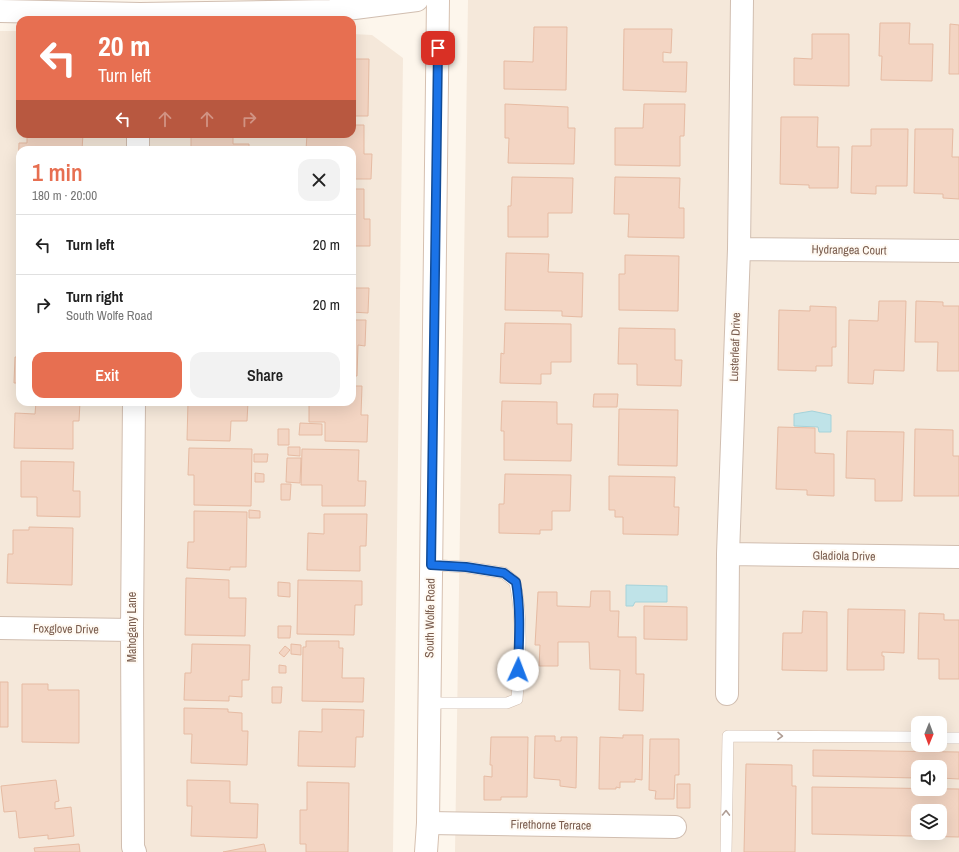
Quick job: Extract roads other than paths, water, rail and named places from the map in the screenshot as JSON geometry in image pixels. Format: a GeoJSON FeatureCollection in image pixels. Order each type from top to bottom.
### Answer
{"type":"FeatureCollection","features":[{"type":"Feature","properties":{"kind":"street"},"geometry":{"type":"LineString","coordinates":[[172,16],[331,11],[417,0]]}},
{"type":"Feature","properties":{"kind":"street","name":"South Wolfe Road"},"geometry":{"type":"LineString","coordinates":[[426,852],[428,822],[438,0]]}},
{"type":"Feature","properties":{"kind":"street","name":"Lusterleaf Drive"},"geometry":{"type":"LineString","coordinates":[[727,694],[728,554],[739,249],[742,0]]}},
{"type":"Feature","properties":{"kind":"street"},"geometry":{"type":"LineString","coordinates":[[0,11],[117,16]]}},
{"type":"Feature","properties":{"kind":"street","name":"Hydrangea Court"},"geometry":{"type":"LineString","coordinates":[[739,249],[959,251]]}},
{"type":"Feature","properties":{"kind":"street","name":"Mahogany Lane"},"geometry":{"type":"LineString","coordinates":[[134,406],[132,630],[133,847],[135,852]]}},
{"type":"Feature","properties":{"kind":"street","name":"Gladiola Drive"},"geometry":{"type":"LineString","coordinates":[[728,554],[959,557]]}},
{"type":"Feature","properties":{"kind":"street","name":"Foxglove Drive"},"geometry":{"type":"LineString","coordinates":[[0,628],[132,630]]}},
{"type":"Feature","properties":{"kind":"street","name":"Firethorne Terrace"},"geometry":{"type":"LineString","coordinates":[[428,822],[675,827]]}},
{"type":"Feature","properties":{"kind":"lane"},"geometry":{"type":"LineString","coordinates":[[429,703],[507,703],[517,699],[520,622],[516,582],[504,573],[466,567],[431,565]]}},
{"type":"Feature","properties":{"kind":"lane"},"geometry":{"type":"LineString","coordinates":[[726,852],[728,736],[911,737]]}},
{"type":"Feature","properties":{"kind":"lane"},"geometry":{"type":"LineString","coordinates":[[947,738],[959,738]]}},
{"type":"Feature","properties":{"kind":"water"},"geometry":{"type":"Polygon","coordinates":[[[812,411],[831,415],[831,432],[819,432],[818,427],[794,426],[794,414],[812,411]]]}},
{"type":"Feature","properties":{"kind":"water"},"geometry":{"type":"Polygon","coordinates":[[[626,585],[667,586],[667,602],[635,602],[633,606],[626,606],[626,585]]]}}]}
